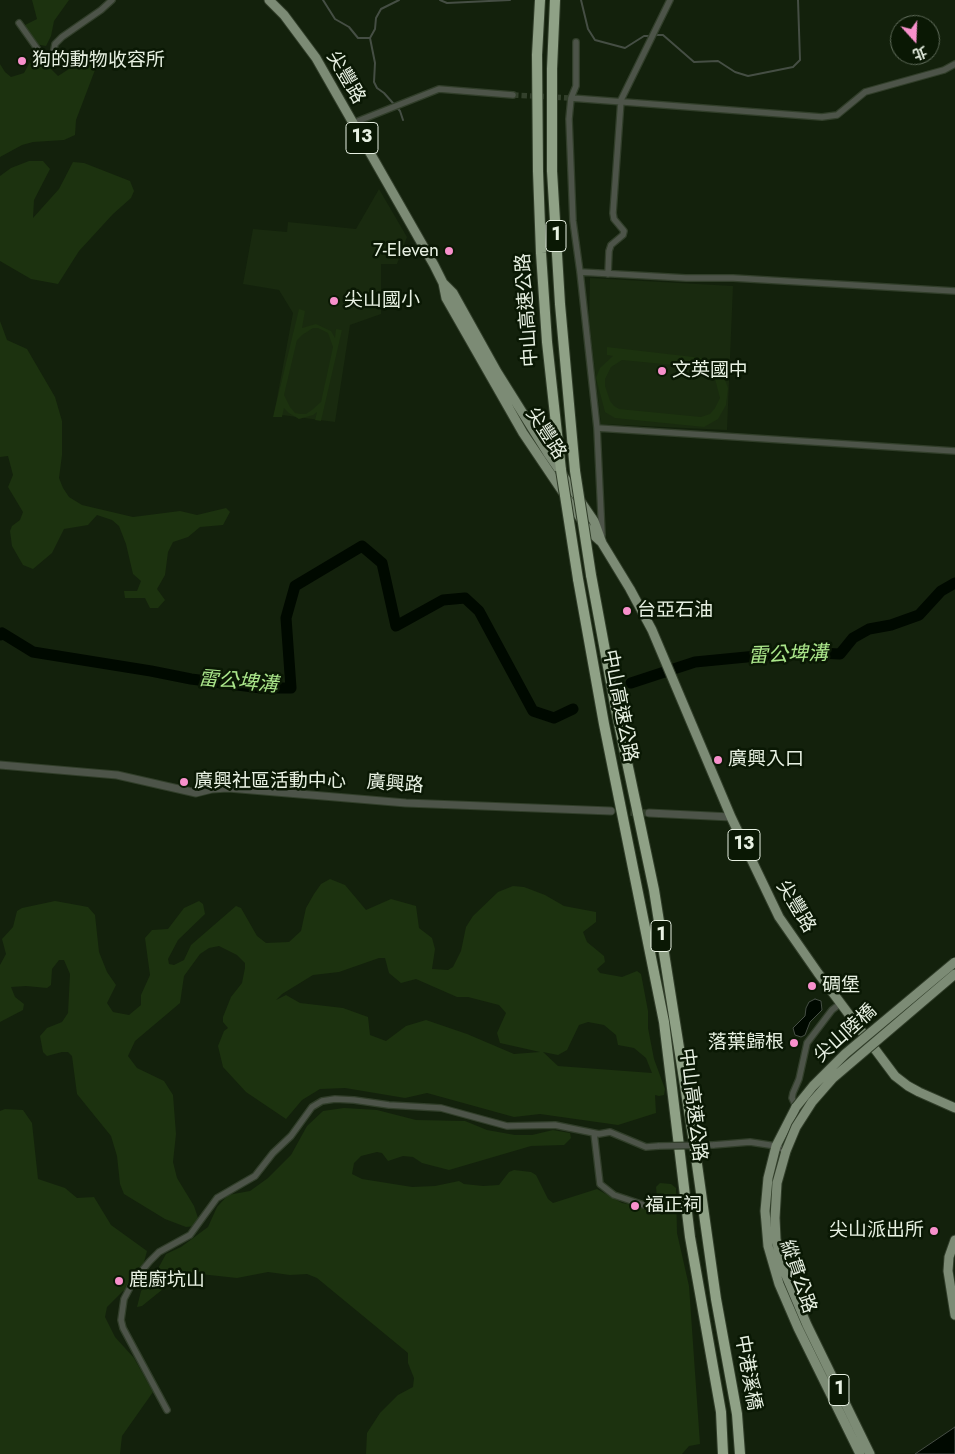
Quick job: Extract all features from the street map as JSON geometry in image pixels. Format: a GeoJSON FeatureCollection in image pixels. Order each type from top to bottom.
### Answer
{"type":"FeatureCollection","features":[{"type":"Feature","properties":{"kind":"highway","name":"中山高速公路"},"geometry":{"type":"LineString","coordinates":[[540,0],[537,55],[541,253],[547,342],[561,470],[604,724],[664,1022],[690,1237],[721,1412]]}},
{"type":"Feature","properties":{"kind":"highway","name":"中山高速公路"},"geometry":{"type":"LineString","coordinates":[[555,0],[552,69],[552,171],[560,304],[575,471],[591,575],[616,710],[654,890],[694,1136],[716,1299]]}},
{"type":"Feature","properties":{"kind":"highway","name":"中港溪橋"},"geometry":{"type":"LineString","coordinates":[[716,1299],[737,1414],[740,1454]]}},
{"type":"Feature","properties":{"kind":"highway","name":"中港溪橋"},"geometry":{"type":"LineString","coordinates":[[721,1412],[723,1454]]}},
{"type":"Feature","properties":{"kind":"main road","name":"尖豐路"},"geometry":{"type":"LineString","coordinates":[[270,0],[284,15],[316,58],[443,283],[453,293],[497,372],[549,455],[594,521],[602,542],[652,630],[731,817],[779,917],[895,1076],[919,1092],[955,1108]]}},
{"type":"Feature","properties":{"kind":"main road","name":"尖山陸橋"},"geometry":{"type":"LineString","coordinates":[[776,1146],[796,1107],[813,1086],[845,1054],[955,962]]}},
{"type":"Feature","properties":{"kind":"main road","name":"尖山陸橋"},"geometry":{"type":"LineString","coordinates":[[786,1151],[796,1127],[805,1113],[833,1078],[955,974]]}},
{"type":"Feature","properties":{"kind":"main road","name":"縱貫公路"},"geometry":{"type":"LineString","coordinates":[[776,1146],[767,1186],[765,1211],[768,1246],[779,1284],[802,1325]]}},
{"type":"Feature","properties":{"kind":"main road","name":"縱貫公路"},"geometry":{"type":"LineString","coordinates":[[786,1151],[777,1183],[774,1218],[782,1266],[802,1325]]}},
{"type":"Feature","properties":{"kind":"main road"},"geometry":{"type":"LineString","coordinates":[[955,1240],[949,1257],[948,1271],[955,1313]]}},
{"type":"Feature","properties":{"kind":"main road","name":"1"},"geometry":{"type":"LineString","coordinates":[[802,1325],[860,1454]]}},
{"type":"Feature","properties":{"kind":"main road","name":"1"},"geometry":{"type":"LineString","coordinates":[[802,1325],[870,1454]]}},
{"type":"Feature","properties":{"kind":"street"},"geometry":{"type":"LineString","coordinates":[[608,274],[611,245],[623,235],[624,231],[614,219],[612,213],[620,100],[670,0]]}},
{"type":"Feature","properties":{"kind":"street"},"geometry":{"type":"LineString","coordinates":[[19,23],[41,54],[47,57],[53,55],[55,44],[62,36],[101,10],[110,1]]}},
{"type":"Feature","properties":{"kind":"street"},"geometry":{"type":"LineString","coordinates":[[576,42],[576,86],[571,98],[569,119],[573,221],[597,428],[602,542]]}},
{"type":"Feature","properties":{"kind":"street"},"geometry":{"type":"LineString","coordinates":[[571,98],[620,100],[822,117],[837,115],[865,92],[944,70],[955,64]]}},
{"type":"Feature","properties":{"kind":"street"},"geometry":{"type":"LineString","coordinates":[[353,123],[439,89],[513,95]]}},
{"type":"Feature","properties":{"kind":"street"},"geometry":{"type":"LineString","coordinates":[[580,272],[686,278],[733,278],[955,291]]}},
{"type":"Feature","properties":{"kind":"street"},"geometry":{"type":"LineString","coordinates":[[597,428],[955,451]]}},
{"type":"Feature","properties":{"kind":"street","name":"廣興路"},"geometry":{"type":"LineString","coordinates":[[0,764],[117,775],[196,793],[228,788],[404,803],[612,811]]}},
{"type":"Feature","properties":{"kind":"street"},"geometry":{"type":"LineString","coordinates":[[649,813],[731,817]]}},
{"type":"Feature","properties":{"kind":"street"},"geometry":{"type":"LineString","coordinates":[[796,1107],[792,1098],[799,1079],[807,1043],[832,1010],[841,1003]]}},
{"type":"Feature","properties":{"kind":"street"},"geometry":{"type":"LineString","coordinates":[[167,1410],[123,1328],[121,1320],[124,1299],[134,1280],[159,1252],[190,1235],[217,1198],[255,1176],[273,1153],[291,1136],[312,1107],[322,1102],[334,1099],[354,1100],[397,1106],[441,1108],[507,1126],[556,1125],[599,1134],[610,1132],[646,1147],[750,1142],[776,1146],[786,1151]]}},
{"type":"Feature","properties":{"kind":"street"},"geometry":{"type":"LineString","coordinates":[[594,1133],[600,1184],[614,1195],[647,1206]]}},
{"type":"Feature","properties":{"kind":"shaded area"},"geometry":{"type":"Polygon","coordinates":[[[32,0],[69,0],[54,21],[51,36],[46,46],[35,44],[23,26],[37,19],[32,0]]]}},
{"type":"Feature","properties":{"kind":"shaded area"},"geometry":{"type":"Polygon","coordinates":[[[31,60],[42,60],[58,76],[80,62],[90,60],[93,62],[95,70],[76,120],[75,135],[64,140],[33,142],[22,145],[0,157],[0,64],[11,77],[24,73],[31,60]]]}},
{"type":"Feature","properties":{"kind":"shaded area"},"geometry":{"type":"Polygon","coordinates":[[[29,161],[43,161],[50,169],[34,200],[33,218],[59,189],[73,162],[84,163],[130,181],[134,191],[131,198],[113,214],[79,251],[58,284],[31,279],[0,261],[0,176],[11,168],[29,161]]]}},
{"type":"Feature","properties":{"kind":"shaded area","name":"尖山國小"},"geometry":{"type":"Polygon","coordinates":[[[379,189],[407,237],[397,264],[381,264],[381,314],[350,325],[335,422],[274,414],[293,313],[279,290],[243,284],[253,229],[287,232],[288,222],[356,229],[379,189]]]}},
{"type":"Feature","properties":{"kind":"shaded area","name":"文英國中"},"geometry":{"type":"Polygon","coordinates":[[[590,278],[733,286],[727,430],[601,424],[589,319],[590,278]]]}},
{"type":"Feature","properties":{"kind":"shaded area"},"geometry":{"type":"Polygon","coordinates":[[[299,309],[305,311],[302,328],[316,324],[331,331],[335,338],[336,329],[342,330],[321,421],[315,420],[317,412],[299,419],[284,408],[282,417],[273,417],[299,309]],[[313,328],[297,340],[284,395],[295,413],[306,414],[321,402],[333,347],[328,333],[318,328],[313,328]]]}},
{"type":"Feature","properties":{"kind":"shaded area"},"geometry":{"type":"Polygon","coordinates":[[[0,321],[7,340],[27,349],[55,397],[62,421],[62,455],[59,478],[69,497],[82,505],[133,517],[180,511],[197,515],[226,508],[230,512],[223,525],[200,527],[188,537],[173,542],[168,552],[165,575],[157,589],[165,600],[158,608],[150,608],[145,598],[125,598],[124,591],[137,591],[141,581],[133,574],[126,544],[119,526],[112,520],[97,515],[88,525],[64,529],[52,553],[33,569],[23,565],[12,546],[10,531],[12,526],[20,520],[23,512],[8,487],[13,475],[8,456],[0,457],[0,321]]]}},
{"type":"Feature","properties":{"kind":"shaded area"},"geometry":{"type":"Polygon","coordinates":[[[607,347],[728,361],[728,369],[721,369],[728,388],[726,405],[718,419],[704,427],[615,418],[605,412],[596,378],[600,368],[613,356],[607,355],[607,347]],[[622,360],[611,367],[605,379],[605,386],[610,401],[619,409],[701,417],[710,414],[720,398],[715,379],[704,368],[622,360]]]}},
{"type":"Feature","properties":{"kind":"shaded area"},"geometry":{"type":"Polygon","coordinates":[[[330,879],[345,885],[366,910],[391,899],[416,906],[419,928],[432,938],[435,949],[432,969],[448,970],[453,967],[461,951],[466,927],[473,916],[498,892],[513,886],[524,887],[545,895],[564,906],[596,912],[596,922],[583,932],[587,942],[604,956],[605,962],[597,969],[600,973],[622,977],[637,971],[641,974],[654,1059],[665,1089],[664,1095],[655,1095],[656,1113],[618,1125],[540,1114],[514,1117],[427,1093],[405,1098],[345,1088],[320,1089],[302,1100],[286,1119],[246,1092],[223,1067],[218,1046],[224,1031],[228,1028],[223,1022],[223,1017],[231,997],[242,983],[245,963],[237,955],[219,946],[209,948],[200,954],[184,976],[180,1003],[135,1041],[128,1056],[137,1068],[164,1081],[173,1095],[176,1134],[173,1162],[177,1178],[194,1206],[199,1221],[196,1226],[186,1227],[165,1219],[124,1194],[120,1184],[117,1156],[111,1136],[77,1094],[72,1056],[68,1052],[62,1052],[47,1056],[43,1052],[40,1036],[47,1028],[62,1022],[68,1013],[70,974],[64,960],[59,960],[52,969],[51,985],[47,988],[11,987],[15,997],[24,1004],[23,1010],[0,1022],[0,965],[6,954],[2,939],[13,927],[17,911],[22,908],[55,901],[88,907],[95,915],[99,952],[107,972],[116,985],[107,1003],[113,1012],[129,1015],[141,1005],[141,995],[150,975],[145,938],[152,930],[168,929],[184,908],[199,901],[203,904],[205,914],[178,940],[168,959],[169,964],[174,965],[184,960],[191,945],[236,906],[241,908],[257,936],[266,943],[289,942],[301,931],[306,908],[321,884],[330,879]],[[379,958],[339,972],[313,975],[282,994],[276,1000],[286,995],[300,1003],[343,1008],[368,1017],[370,1035],[386,1041],[406,1026],[426,1020],[467,1034],[514,1054],[540,1052],[500,1043],[497,1033],[506,1013],[499,1005],[468,997],[457,997],[416,979],[401,983],[389,973],[385,958],[379,958]],[[588,1022],[579,1025],[567,1050],[558,1055],[543,1052],[558,1066],[652,1073],[646,1058],[634,1048],[618,1045],[616,1035],[604,1025],[588,1022]]]}},
{"type":"Feature","properties":{"kind":"shaded area"},"geometry":{"type":"Polygon","coordinates":[[[815,999],[821,1001],[822,1010],[810,1022],[805,1035],[801,1037],[795,1035],[793,1028],[805,1016],[809,1002],[815,999]]]}},
{"type":"Feature","properties":{"kind":"shaded area"},"geometry":{"type":"Polygon","coordinates":[[[344,1108],[377,1110],[416,1120],[465,1121],[487,1130],[515,1135],[532,1135],[553,1130],[570,1133],[571,1138],[564,1145],[531,1146],[449,1170],[422,1163],[413,1157],[403,1156],[388,1161],[382,1153],[377,1152],[361,1156],[354,1163],[352,1174],[362,1179],[412,1187],[435,1186],[459,1181],[464,1184],[483,1186],[499,1185],[509,1172],[514,1170],[531,1172],[536,1175],[548,1199],[553,1203],[597,1189],[622,1203],[644,1207],[654,1202],[657,1198],[656,1187],[660,1183],[671,1184],[676,1188],[677,1233],[689,1286],[700,1444],[689,1446],[682,1454],[366,1454],[367,1433],[380,1413],[398,1395],[413,1387],[414,1378],[408,1363],[408,1353],[317,1278],[307,1274],[290,1275],[268,1272],[237,1278],[200,1274],[168,1285],[142,1306],[137,1307],[141,1291],[155,1274],[166,1254],[181,1247],[208,1227],[217,1207],[228,1195],[250,1191],[268,1178],[291,1155],[307,1126],[323,1111],[344,1108]]]}},
{"type":"Feature","properties":{"kind":"shaded area"},"geometry":{"type":"Polygon","coordinates":[[[5,1109],[23,1110],[32,1123],[38,1179],[65,1188],[77,1198],[94,1197],[111,1225],[147,1251],[143,1266],[128,1290],[123,1291],[107,1307],[105,1317],[115,1337],[134,1358],[153,1392],[122,1436],[120,1454],[0,1454],[0,1111],[5,1109]]]}},
{"type":"Feature","properties":{"kind":"shaded area"},"geometry":{"type":"Polygon","coordinates":[[[955,1427],[955,1454],[915,1454],[955,1427]]]}},
{"type":"Feature","properties":{"kind":"waterway"},"geometry":{"type":"LineString","coordinates":[[323,0],[335,19],[349,27],[358,38],[370,38]]}},
{"type":"Feature","properties":{"kind":"waterway"},"geometry":{"type":"LineString","coordinates":[[399,0],[381,9],[370,38],[375,63],[374,82],[377,88],[400,111],[403,120]]}},
{"type":"Feature","properties":{"kind":"waterway"},"geometry":{"type":"LineString","coordinates":[[440,0],[447,3],[510,0]]}},
{"type":"Feature","properties":{"kind":"waterway"},"geometry":{"type":"LineString","coordinates":[[581,0],[588,29],[595,40],[625,48],[644,36],[650,36]]}},
{"type":"Feature","properties":{"kind":"waterway"},"geometry":{"type":"LineString","coordinates":[[655,35],[663,35],[694,62],[718,61],[735,72],[748,76],[793,67],[800,60],[798,0]]}},
{"type":"Feature","properties":{"kind":"waterway","name":"雷公埤溝"},"geometry":{"type":"LineString","coordinates":[[0,635],[2,633],[33,652],[191,679],[261,688],[291,688],[286,618],[295,586],[362,546],[382,563],[396,626],[443,600],[465,598],[479,611],[533,711],[554,718],[573,709]]}},
{"type":"Feature","properties":{"kind":"waterway","name":"雷公埤溝"},"geometry":{"type":"LineString","coordinates":[[631,683],[695,662],[798,652],[840,654],[853,638],[869,629],[891,625],[919,615],[941,591],[955,583]]}},
{"type":"Feature","properties":{"kind":"tunnel"},"geometry":{"type":"LineString","coordinates":[[513,95],[571,98]]}},
{"type":"Feature","properties":{"kind":"tunnel"},"geometry":{"type":"LineString","coordinates":[[620,812],[649,813]]}},
{"type":"Feature","properties":{"kind":"place","name":"狗的動物收容所"},"geometry":{"type":"Point","coordinates":[22,61]}},
{"type":"Feature","properties":{"kind":"place","name":"7-Eleven"},"geometry":{"type":"Point","coordinates":[449,251]}},
{"type":"Feature","properties":{"kind":"place","name":"尖山國小"},"geometry":{"type":"Point","coordinates":[334,301]}},
{"type":"Feature","properties":{"kind":"place","name":"文英國中"},"geometry":{"type":"Point","coordinates":[662,371]}},
{"type":"Feature","properties":{"kind":"place","name":"台亞石油"},"geometry":{"type":"Point","coordinates":[627,611]}},
{"type":"Feature","properties":{"kind":"place","name":"廣興入口"},"geometry":{"type":"Point","coordinates":[718,760]}},
{"type":"Feature","properties":{"kind":"place","name":"廣興社區活動中心"},"geometry":{"type":"Point","coordinates":[184,782]}},
{"type":"Feature","properties":{"kind":"place","name":"碉堡"},"geometry":{"type":"Point","coordinates":[812,986]}},
{"type":"Feature","properties":{"kind":"place","name":"落葉歸根"},"geometry":{"type":"Point","coordinates":[794,1043]}},
{"type":"Feature","properties":{"kind":"place","name":"福正祠"},"geometry":{"type":"Point","coordinates":[635,1206]}},
{"type":"Feature","properties":{"kind":"place","name":"尖山派出所"},"geometry":{"type":"Point","coordinates":[934,1231]}},
{"type":"Feature","properties":{"kind":"place","name":"鹿廚坑山"},"geometry":{"type":"Point","coordinates":[119,1281]}}]}
